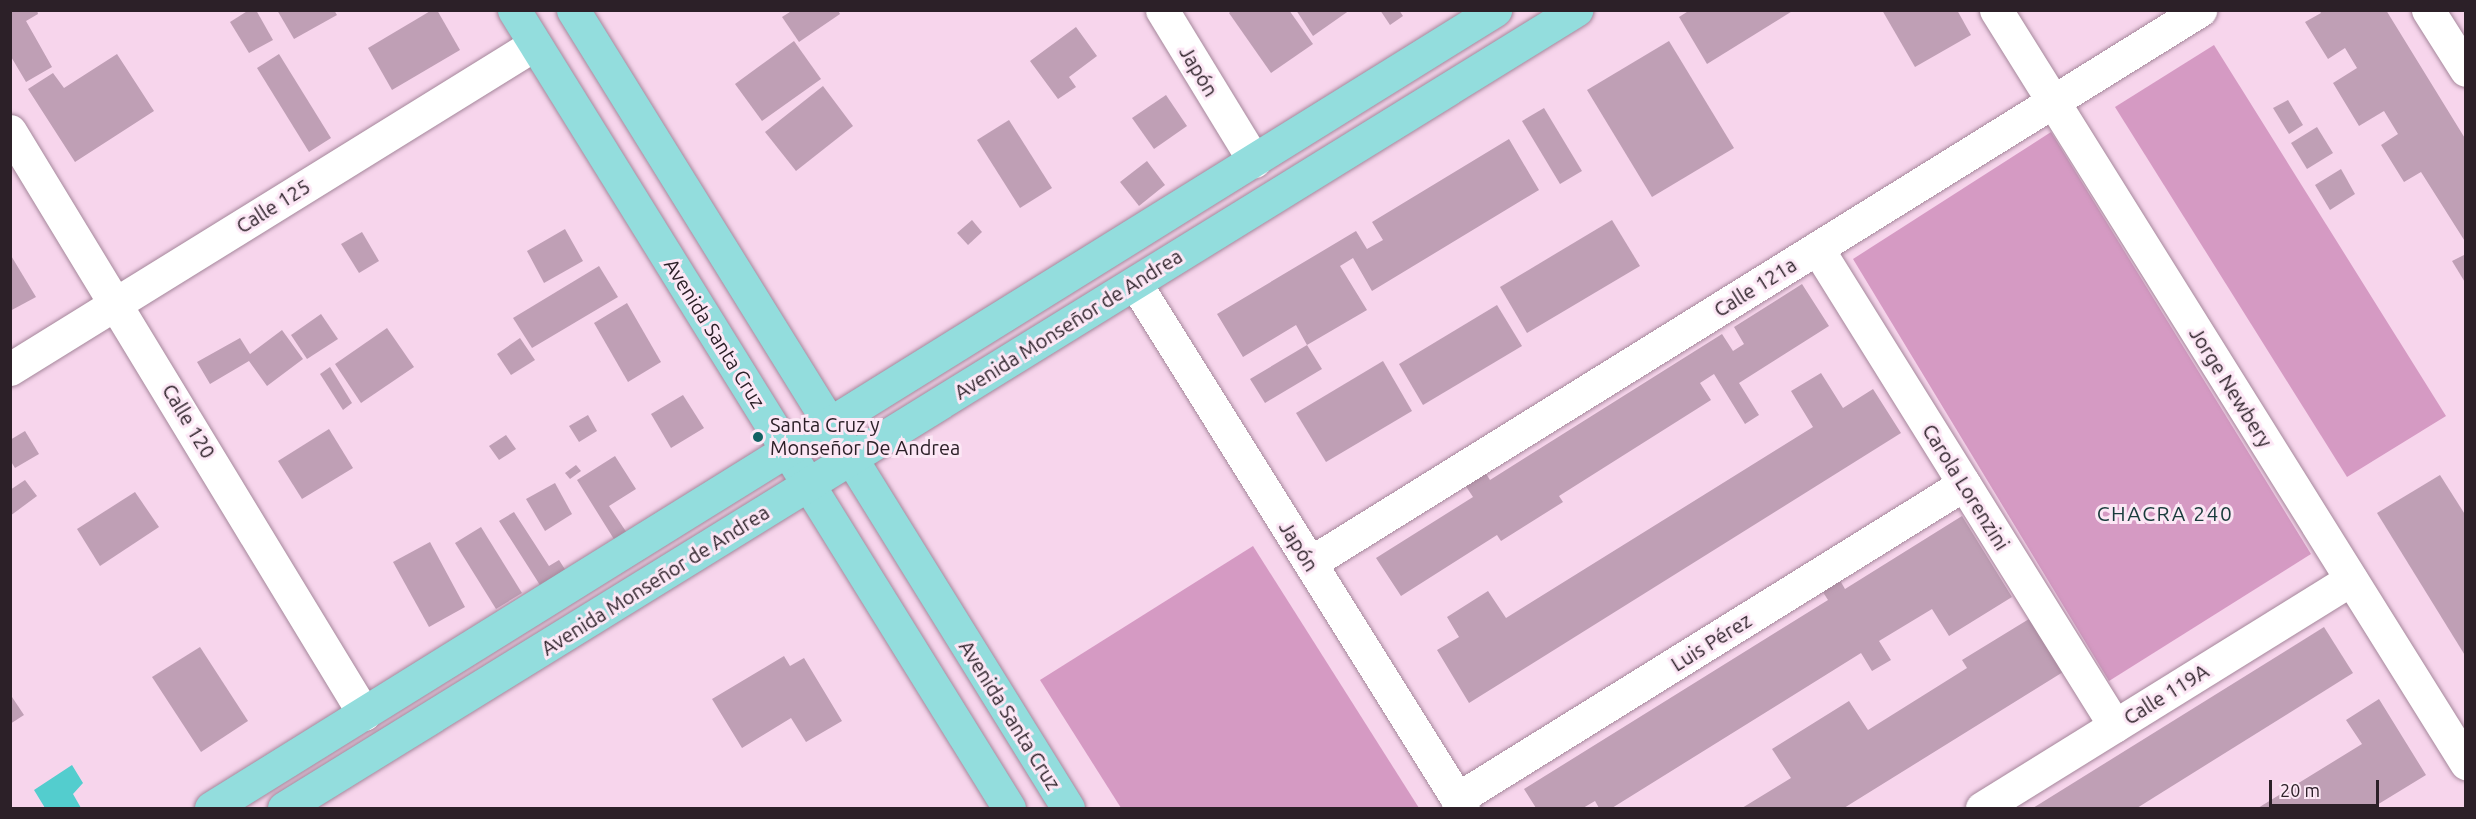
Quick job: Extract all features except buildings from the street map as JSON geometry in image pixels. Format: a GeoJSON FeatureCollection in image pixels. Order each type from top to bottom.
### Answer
{"type":"FeatureCollection","features":[{"type":"Feature","properties":{"kind":"main road","name":"Avenida Santa Cruz"},"geometry":{"type":"LineString","coordinates":[[514,10],[1009,808]]}},
{"type":"Feature","properties":{"kind":"main road","name":"Avenida Monseñor de Andrea"},"geometry":{"type":"LineString","coordinates":[[211,808],[831,426],[1495,10]]}},
{"type":"Feature","properties":{"kind":"main road","name":"Avenida Monseñor de Andrea"},"geometry":{"type":"LineString","coordinates":[[284,808],[1576,10]]}},
{"type":"Feature","properties":{"kind":"main road","name":"Avenida Santa Cruz"},"geometry":{"type":"LineString","coordinates":[[580,13],[851,459],[1068,808]]}},
{"type":"Feature","properties":{"kind":"street","name":"Japón"},"geometry":{"type":"LineString","coordinates":[[1162,10],[1254,161]]}},
{"type":"Feature","properties":{"kind":"street","name":"Jorge Newbery"},"geometry":{"type":"LineString","coordinates":[[1996,10],[2466,763]]}},
{"type":"Feature","properties":{"kind":"street","name":"Calle 121a"},"geometry":{"type":"LineString","coordinates":[[1310,563],[2200,10]]}},
{"type":"Feature","properties":{"kind":"street"},"geometry":{"type":"LineString","coordinates":[[2428,10],[2466,70]]}},
{"type":"Feature","properties":{"kind":"street","name":"Calle 125"},"geometry":{"type":"LineString","coordinates":[[10,369],[535,44]]}},
{"type":"Feature","properties":{"kind":"street","name":"Calle 120"},"geometry":{"type":"LineString","coordinates":[[10,131],[117,303],[364,714]]}},
{"type":"Feature","properties":{"kind":"street","name":"Carola Lorenzini"},"geometry":{"type":"LineString","coordinates":[[1817,248],[2115,726]]}},
{"type":"Feature","properties":{"kind":"street","name":"Japón"},"geometry":{"type":"LineString","coordinates":[[1135,283],[1460,804]]}},
{"type":"Feature","properties":{"kind":"street","name":"Luis Pérez"},"geometry":{"type":"LineString","coordinates":[[1460,804],[1964,484]]}},
{"type":"Feature","properties":{"kind":"street","name":"Calle 119A"},"geometry":{"type":"LineString","coordinates":[[1982,808],[2351,579]]}},
{"type":"Feature","properties":{"kind":"shaded area"},"geometry":{"type":"Polygon","coordinates":[[[2214,45],[2446,416],[2347,477],[2115,107],[2214,45]]]}},
{"type":"Feature","properties":{"kind":"shaded area"},"geometry":{"type":"Polygon","coordinates":[[[2051,132],[2311,554],[2109,681],[1853,259],[2051,132]]]}},
{"type":"Feature","properties":{"kind":"shaded area"},"geometry":{"type":"Polygon","coordinates":[[[1253,546],[1419,808],[1121,808],[1040,680],[1253,546]]]}},
{"type":"Feature","properties":{"kind":"shaded area"},"geometry":{"type":"Polygon","coordinates":[[[72,765],[83,783],[73,794],[81,808],[45,808],[34,790],[72,765]]]}},
{"type":"Feature","properties":{"kind":"place","name":"Santa Cruz y Monseñor De Andrea"},"geometry":{"type":"Point","coordinates":[758,437]}},
{"type":"Feature","properties":{"kind":"district","name":"CHACRA 240"},"geometry":{"type":"Point","coordinates":[2165,513]}}]}
